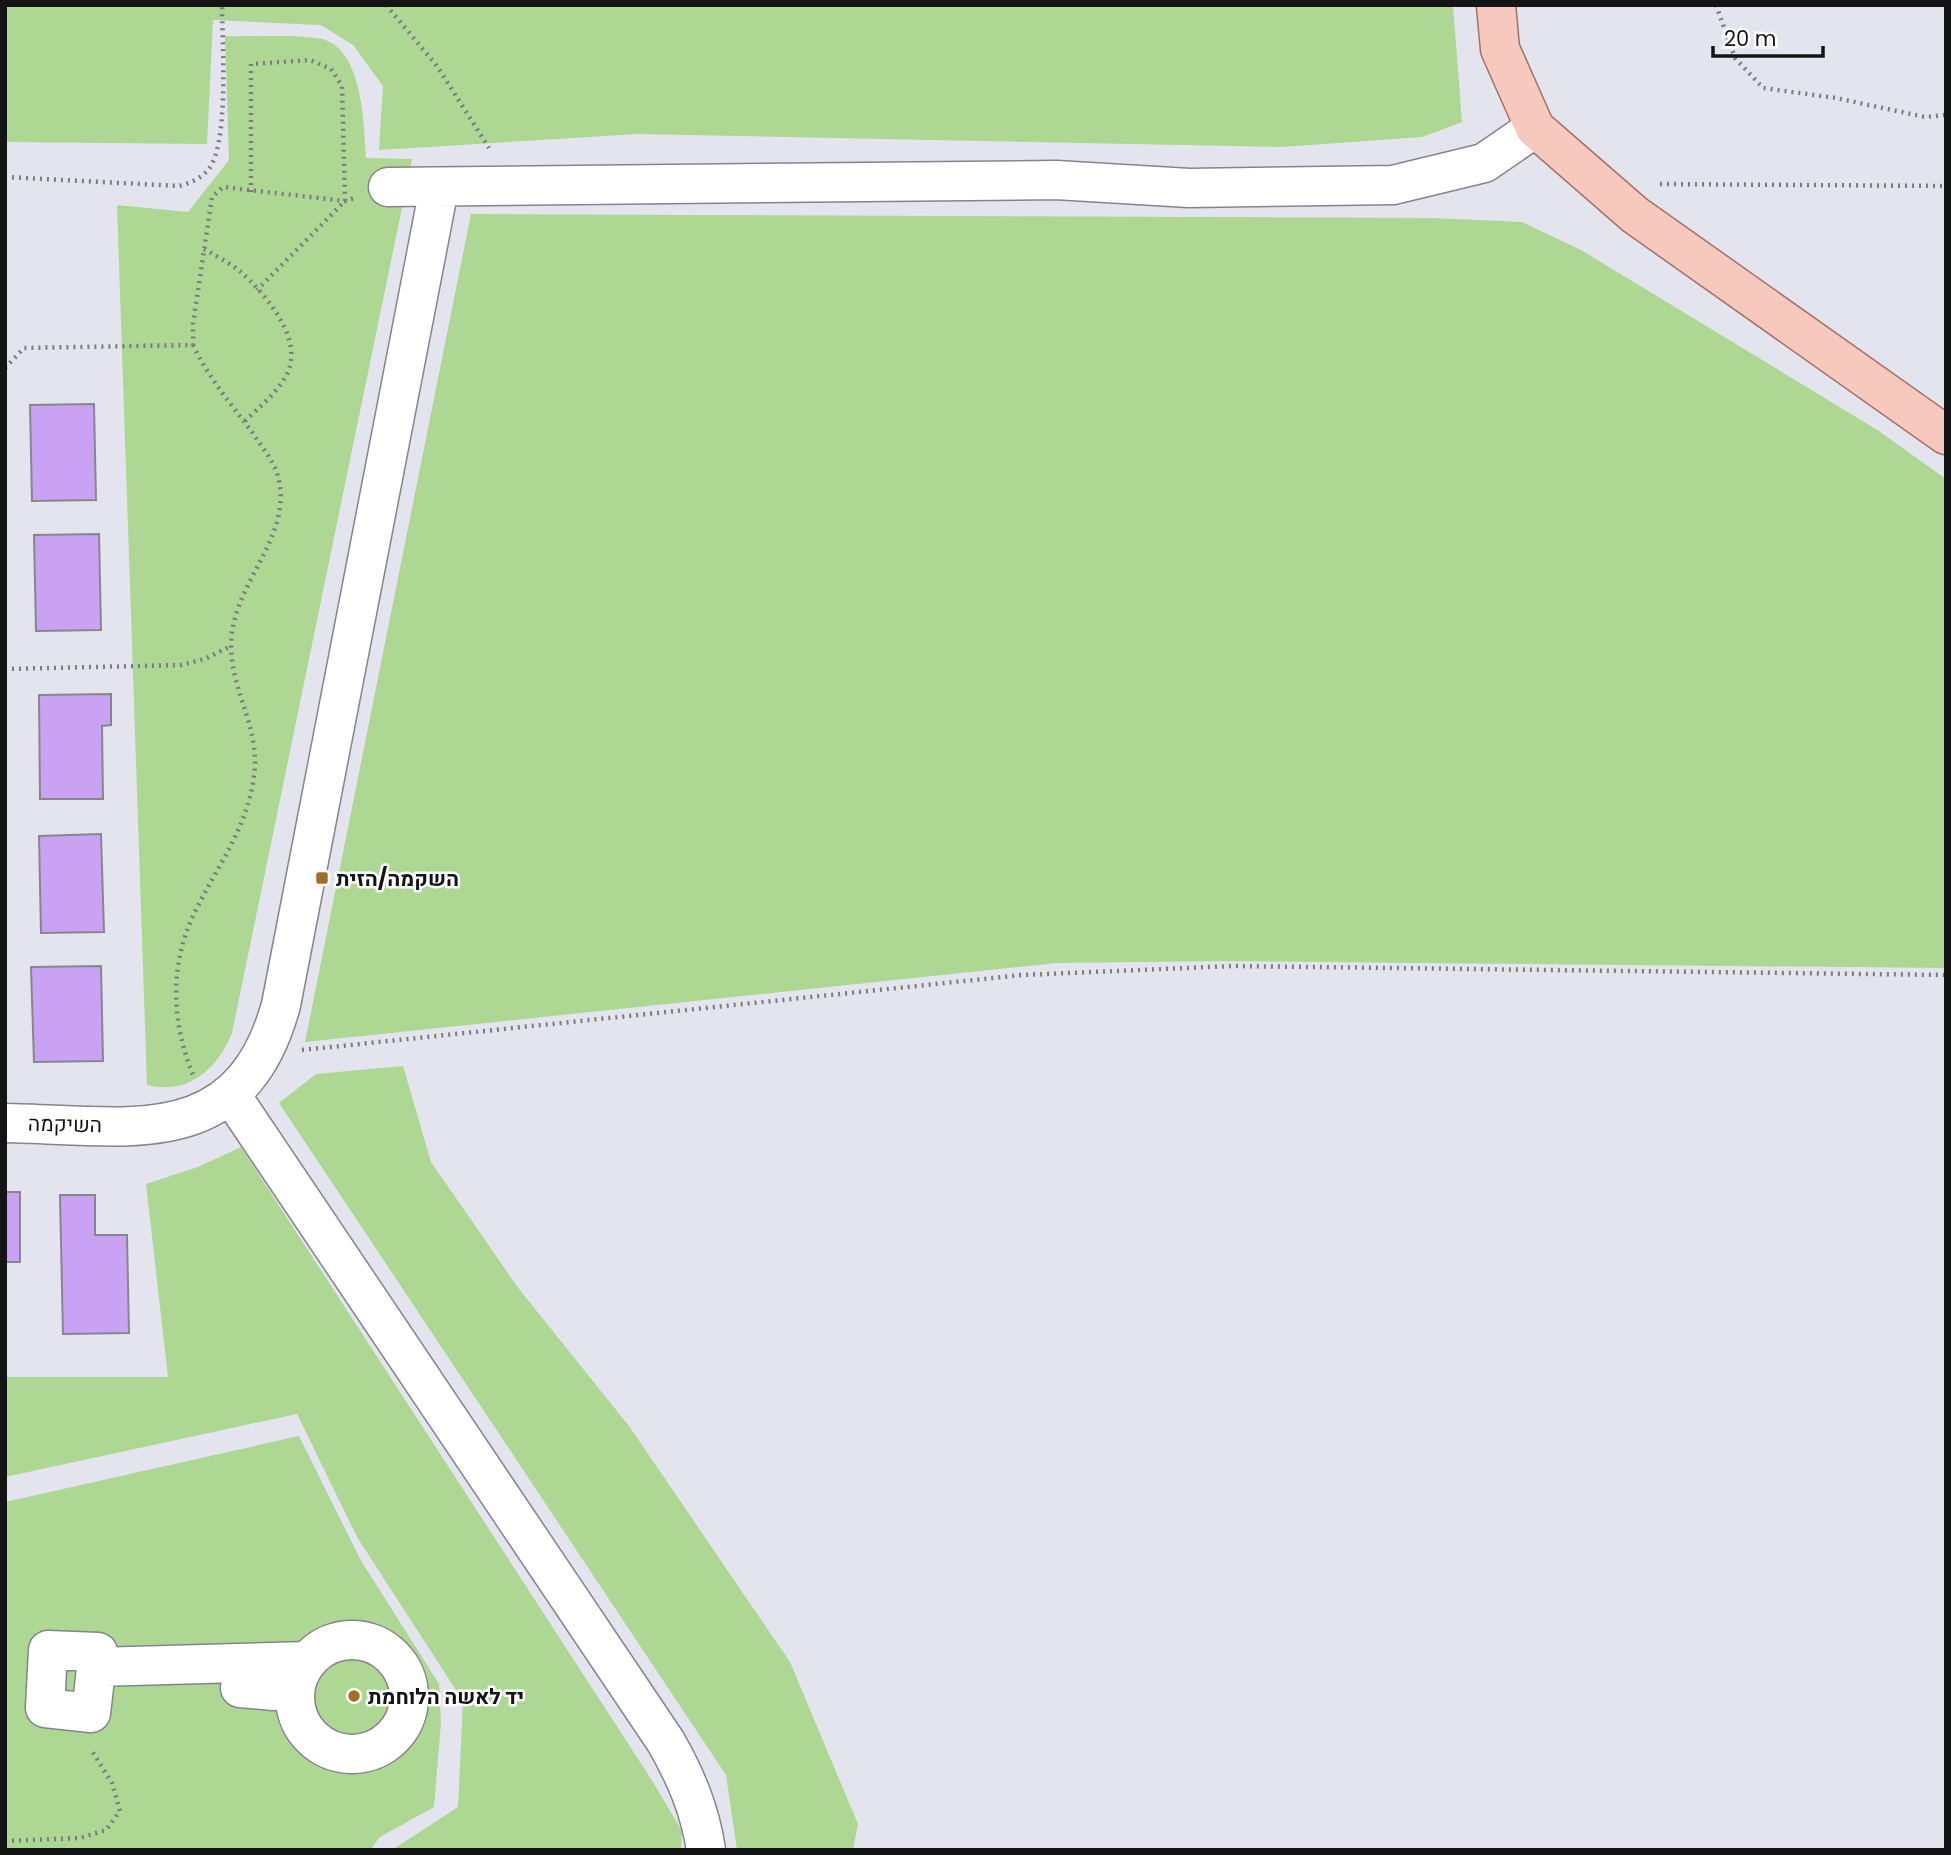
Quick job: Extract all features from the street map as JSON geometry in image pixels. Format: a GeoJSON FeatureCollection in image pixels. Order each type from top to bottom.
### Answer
{"type":"FeatureCollection","features":[{"type":"Feature","properties":{"kind":"main road"},"geometry":{"type":"LineString","coordinates":[[1496,5],[1500,49],[1535,128],[1635,215],[1946,435]]}},
{"type":"Feature","properties":{"kind":"street"},"geometry":{"type":"LineString","coordinates":[[388,187],[514,188],[1056,180],[1189,188],[1393,185],[1484,163],[1535,128]]}},
{"type":"Feature","properties":{"kind":"street"},"geometry":{"type":"LineString","coordinates":[[439,188],[281,1005],[264,1054],[253,1073],[219,1103],[666,1742],[686,1777],[699,1812],[706,1850]]}},
{"type":"Feature","properties":{"kind":"street","name":"השיקמה"},"geometry":{"type":"LineString","coordinates":[[5,1123],[124,1125],[168,1122],[219,1103]]}},
{"type":"Feature","properties":{"kind":"street"},"geometry":{"type":"LineString","coordinates":[[182,1686],[98,1652],[48,1650],[45,1708],[91,1713],[182,1686],[308,1661]]}},
{"type":"Feature","properties":{"kind":"path"},"geometry":{"type":"LineString","coordinates":[[5,177],[178,186],[188,184],[208,171],[221,144],[222,5]]}},
{"type":"Feature","properties":{"kind":"path"},"geometry":{"type":"LineString","coordinates":[[386,5],[437,66],[514,188]]}},
{"type":"Feature","properties":{"kind":"path"},"geometry":{"type":"LineString","coordinates":[[1716,5],[1735,58],[1763,88],[1836,98],[1925,117],[1946,115]]}},
{"type":"Feature","properties":{"kind":"path"},"geometry":{"type":"LineString","coordinates":[[251,192],[251,64],[310,60],[331,69],[342,86],[345,201],[257,290]]}},
{"type":"Feature","properties":{"kind":"path"},"geometry":{"type":"LineString","coordinates":[[1635,215],[1658,184],[1946,186]]}},
{"type":"Feature","properties":{"kind":"path"},"geometry":{"type":"LineString","coordinates":[[219,1103],[180,1043],[174,990],[180,950],[193,915],[245,818],[254,778],[252,732],[234,679],[229,647],[239,603],[279,520],[277,472],[203,366],[192,345],[192,324],[212,197],[223,187],[345,201],[388,187]]}},
{"type":"Feature","properties":{"kind":"path"},"geometry":{"type":"LineString","coordinates":[[204,249],[240,271],[288,333],[291,355],[289,369],[279,385],[244,422]]}},
{"type":"Feature","properties":{"kind":"path"},"geometry":{"type":"LineString","coordinates":[[5,368],[24,348],[192,345]]}},
{"type":"Feature","properties":{"kind":"path"},"geometry":{"type":"LineString","coordinates":[[5,669],[181,665],[205,659],[229,647]]}},
{"type":"Feature","properties":{"kind":"path"},"geometry":{"type":"LineString","coordinates":[[264,1054],[1035,974],[1233,966],[1946,975]]}},
{"type":"Feature","properties":{"kind":"path"},"geometry":{"type":"LineString","coordinates":[[5,1841],[80,1838],[106,1830],[120,1811],[112,1783],[68,1710]]}},
{"type":"Feature","properties":{"kind":"green space"},"geometry":{"type":"Polygon","coordinates":[[[5,5],[1453,5],[1462,122],[1422,137],[1282,147],[637,134],[379,150],[383,86],[353,45],[321,25],[213,20],[207,144],[5,142],[5,5]]]}},
{"type":"Feature","properties":{"kind":"green space"},"geometry":{"type":"Polygon","coordinates":[[[225,36],[311,37],[336,46],[346,57],[359,90],[366,158],[412,159],[232,1033],[218,1058],[199,1077],[188,1083],[162,1087],[147,1085],[117,205],[188,212],[229,160],[225,36]]]}},
{"type":"Feature","properties":{"kind":"green space"},"geometry":{"type":"Polygon","coordinates":[[[471,214],[1433,218],[1522,222],[1581,250],[1879,431],[1946,479],[1946,968],[1225,961],[1057,963],[305,1042],[471,214]]]}},
{"type":"Feature","properties":{"kind":"green space"},"geometry":{"type":"Polygon","coordinates":[[[403,1066],[431,1162],[519,1289],[629,1426],[790,1662],[858,1824],[853,1850],[737,1850],[726,1775],[279,1103],[316,1074],[403,1066]]]}},
{"type":"Feature","properties":{"kind":"green space"},"geometry":{"type":"Polygon","coordinates":[[[241,1147],[653,1782],[682,1831],[681,1850],[392,1850],[458,1807],[463,1701],[357,1537],[297,1414],[5,1477],[5,1377],[168,1377],[146,1184],[198,1167],[241,1147]]]}},
{"type":"Feature","properties":{"kind":"green space"},"geometry":{"type":"Polygon","coordinates":[[[299,1436],[360,1559],[439,1684],[441,1723],[434,1807],[380,1837],[370,1850],[5,1850],[5,1502],[299,1436]]]}},
{"type":"Feature","properties":{"kind":"building"},"geometry":{"type":"Polygon","coordinates":[[[94,404],[96,500],[32,501],[30,405],[94,404]]]}},
{"type":"Feature","properties":{"kind":"building"},"geometry":{"type":"Polygon","coordinates":[[[99,534],[101,630],[36,631],[34,535],[99,534]]]}},
{"type":"Feature","properties":{"kind":"building"},"geometry":{"type":"Polygon","coordinates":[[[111,694],[111,725],[102,726],[103,799],[40,799],[39,695],[111,694]]]}},
{"type":"Feature","properties":{"kind":"building"},"geometry":{"type":"Polygon","coordinates":[[[101,834],[104,932],[41,933],[39,836],[101,834]]]}},
{"type":"Feature","properties":{"kind":"building"},"geometry":{"type":"Polygon","coordinates":[[[101,966],[103,1061],[34,1062],[31,967],[101,966]]]}},
{"type":"Feature","properties":{"kind":"building"},"geometry":{"type":"Polygon","coordinates":[[[5,1192],[20,1192],[20,1262],[5,1262],[5,1192]]]}},
{"type":"Feature","properties":{"kind":"building"},"geometry":{"type":"Polygon","coordinates":[[[60,1195],[95,1195],[95,1235],[127,1235],[129,1333],[63,1334],[60,1195]]]}},
{"type":"Feature","properties":{"kind":"place","name":"השקמה/הזית"},"geometry":{"type":"Point","coordinates":[322,878]}},
{"type":"Feature","properties":{"kind":"place","name":"יד לאשה הלוחמת"},"geometry":{"type":"Point","coordinates":[354,1696]}}]}
